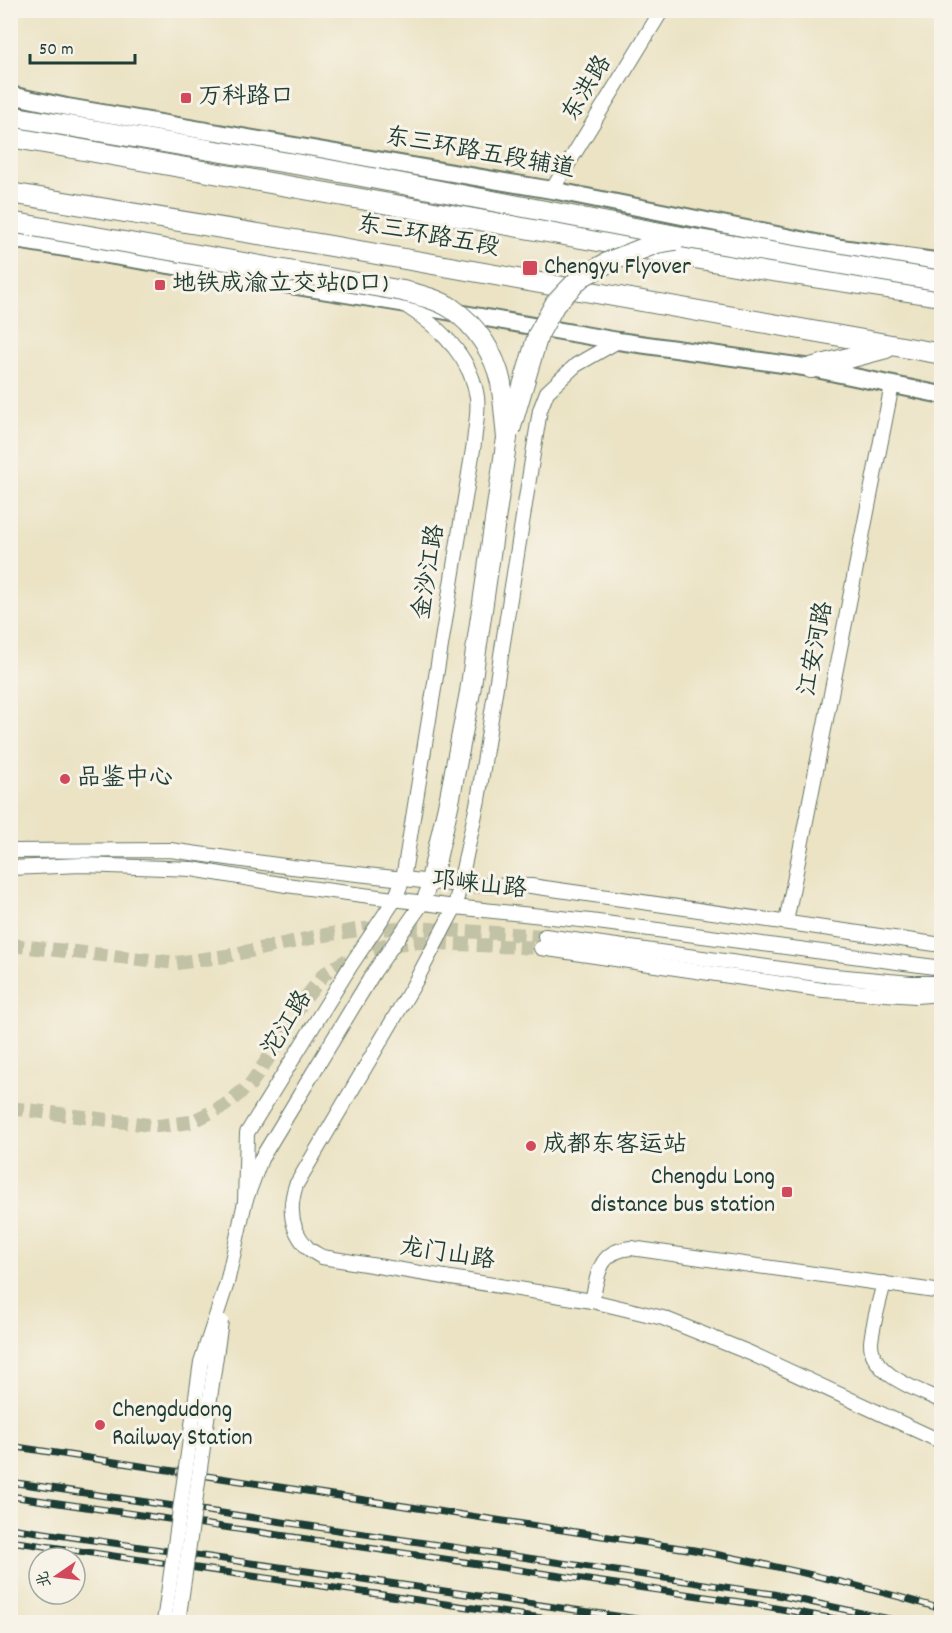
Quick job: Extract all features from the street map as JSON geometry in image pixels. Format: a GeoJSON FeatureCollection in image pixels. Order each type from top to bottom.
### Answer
{"type":"FeatureCollection","features":[{"type":"Feature","properties":{"kind":"highway"},"geometry":{"type":"LineString","coordinates":[[10,116],[320,168],[687,238],[942,281]]}},
{"type":"Feature","properties":{"kind":"highway","name":"东三环路五段"},"geometry":{"type":"LineString","coordinates":[[10,137],[746,267],[942,297]]}},
{"type":"Feature","properties":{"kind":"highway","name":"东三环路五段"},"geometry":{"type":"LineString","coordinates":[[10,193],[331,246],[942,354]]}},
{"type":"Feature","properties":{"kind":"highway"},"geometry":{"type":"LineString","coordinates":[[10,222],[403,291],[442,303],[466,321],[486,344],[501,383],[507,438]]}},
{"type":"Feature","properties":{"kind":"highway"},"geometry":{"type":"LineString","coordinates":[[431,882],[470,692],[507,438],[538,334],[555,304],[581,277],[611,261],[657,243],[687,238]]}},
{"type":"Feature","properties":{"kind":"highway"},"geometry":{"type":"LineString","coordinates":[[810,368],[894,346]]}},
{"type":"Feature","properties":{"kind":"main road","name":"东三环路五段辅道"},"geometry":{"type":"LineString","coordinates":[[10,95],[79,109],[552,190],[842,248],[942,262]]}},
{"type":"Feature","properties":{"kind":"main road"},"geometry":{"type":"LineString","coordinates":[[10,239],[618,341],[810,368],[942,395]]}},
{"type":"Feature","properties":{"kind":"street","name":"东洪路"},"geometry":{"type":"LineString","coordinates":[[552,190],[662,10]]}},
{"type":"Feature","properties":{"kind":"street","name":"金沙江路"},"geometry":{"type":"LineString","coordinates":[[401,303],[428,319],[444,335],[466,363],[477,398],[474,443],[403,879]]}},
{"type":"Feature","properties":{"kind":"street"},"geometry":{"type":"LineString","coordinates":[[455,907],[478,800],[540,410],[547,392],[576,365],[618,341]]}},
{"type":"Feature","properties":{"kind":"street","name":"江安河路"},"geometry":{"type":"LineString","coordinates":[[786,922],[892,385]]}},
{"type":"Feature","properties":{"kind":"street","name":"邛崃山路"},"geometry":{"type":"LineString","coordinates":[[10,851],[170,850],[292,867],[460,885],[531,886],[942,945]]}},
{"type":"Feature","properties":{"kind":"street","name":"邛崃山路"},"geometry":{"type":"LineString","coordinates":[[10,868],[82,865],[192,870],[286,885],[455,907],[590,921],[942,968]]}},
{"type":"Feature","properties":{"kind":"street","name":"沱江路"},"geometry":{"type":"LineString","coordinates":[[245,1202],[247,1133],[351,965],[395,899],[403,879]]}},
{"type":"Feature","properties":{"kind":"street"},"geometry":{"type":"LineString","coordinates":[[178,1623],[227,1283],[245,1202],[261,1159],[374,972],[423,902],[431,882]]}},
{"type":"Feature","properties":{"kind":"street","name":"龙门山路"},"geometry":{"type":"LineString","coordinates":[[455,907],[413,986],[296,1185],[291,1202],[292,1218],[306,1247],[322,1257],[592,1301],[663,1318],[739,1348],[942,1442]]}},
{"type":"Feature","properties":{"kind":"street"},"geometry":{"type":"LineString","coordinates":[[942,983],[911,983],[824,975],[543,942],[823,990],[916,996],[942,994]]}},
{"type":"Feature","properties":{"kind":"street"},"geometry":{"type":"LineString","coordinates":[[592,1301],[603,1262],[610,1253],[630,1248],[942,1292]]}},
{"type":"Feature","properties":{"kind":"street"},"geometry":{"type":"LineString","coordinates":[[164,1623],[201,1362],[227,1283]]}},
{"type":"Feature","properties":{"kind":"street"},"geometry":{"type":"LineString","coordinates":[[884,1283],[871,1343],[873,1355],[885,1373],[942,1401]]}},
{"type":"Feature","properties":{"kind":"tunnel"},"geometry":{"type":"LineString","coordinates":[[10,945],[177,963],[226,956],[364,929],[413,928],[545,936]]}},
{"type":"Feature","properties":{"kind":"tunnel"},"geometry":{"type":"LineString","coordinates":[[10,1108],[158,1126],[191,1122],[224,1106],[250,1085],[302,1003],[324,974],[355,955],[385,945],[416,942],[541,948]]}},
{"type":"Feature","properties":{"kind":"railway"},"geometry":{"type":"LineString","coordinates":[[10,1446],[694,1550],[819,1576],[942,1609]]}},
{"type":"Feature","properties":{"kind":"railway"},"geometry":{"type":"LineString","coordinates":[[10,1482],[773,1594],[903,1622]]}},
{"type":"Feature","properties":{"kind":"railway"},"geometry":{"type":"LineString","coordinates":[[10,1496],[754,1604],[852,1622]]}},
{"type":"Feature","properties":{"kind":"railway"},"geometry":{"type":"LineString","coordinates":[[10,1528],[658,1622]]}},
{"type":"Feature","properties":{"kind":"railway"},"geometry":{"type":"LineString","coordinates":[[10,1541],[570,1622]]}},
{"type":"Feature","properties":{"kind":"place","name":"万科路口"},"geometry":{"type":"Point","coordinates":[186,98]}},
{"type":"Feature","properties":{"kind":"place","name":"Chengyu Flyover"},"geometry":{"type":"Point","coordinates":[530,268]}},
{"type":"Feature","properties":{"kind":"place","name":"地铁成渝立交站(D口)"},"geometry":{"type":"Point","coordinates":[160,285]}},
{"type":"Feature","properties":{"kind":"place","name":"品鉴中心"},"geometry":{"type":"Point","coordinates":[65,779]}},
{"type":"Feature","properties":{"kind":"place","name":"成都东客运站"},"geometry":{"type":"Point","coordinates":[531,1146]}},
{"type":"Feature","properties":{"kind":"place","name":"Chengdu Long distance bus station"},"geometry":{"type":"Point","coordinates":[787,1192]}},
{"type":"Feature","properties":{"kind":"place","name":"Chengdudong Railway Station"},"geometry":{"type":"Point","coordinates":[100,1425]}}]}
